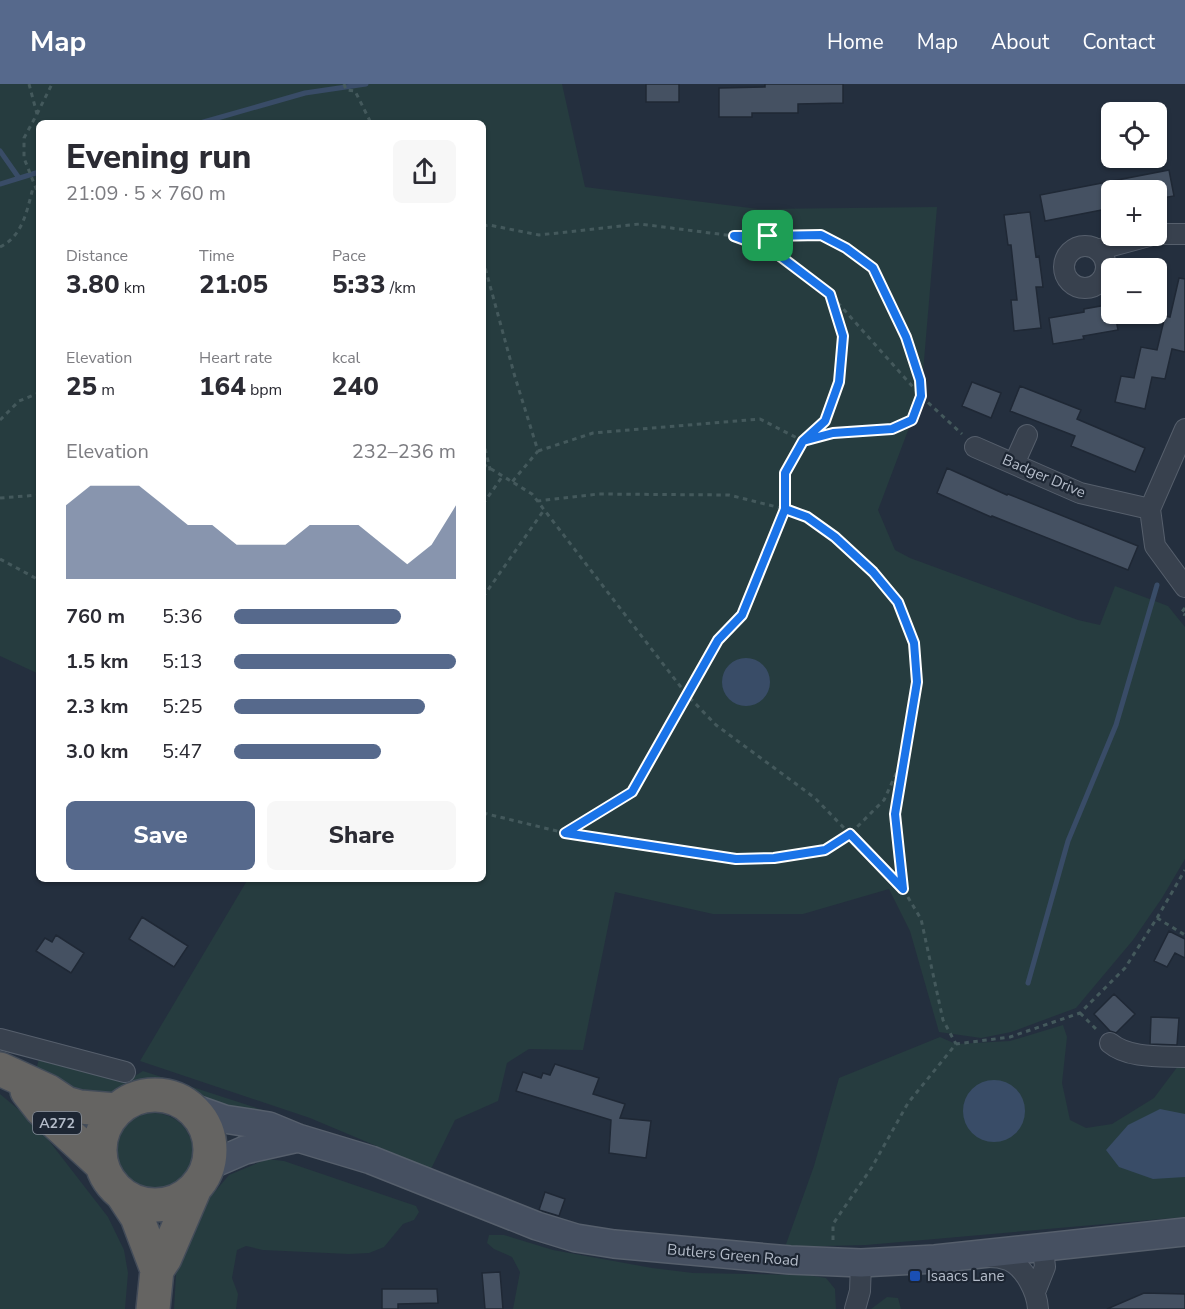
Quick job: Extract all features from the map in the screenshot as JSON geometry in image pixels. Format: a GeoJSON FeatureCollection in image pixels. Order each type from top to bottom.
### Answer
{"type":"FeatureCollection","features":[{"type":"Feature","properties":{"kind":"highway","name":"A272"},"geometry":{"type":"LineString","coordinates":[[8,1073],[80,1107],[116,1110]]}},
{"type":"Feature","properties":{"kind":"highway","name":"A272"},"geometry":{"type":"LineString","coordinates":[[8,1073],[102,1165]]}},
{"type":"Feature","properties":{"kind":"highway"},"geometry":{"type":"LineString","coordinates":[[157,1270],[165,1258],[201,1177],[210,1150],[208,1134],[201,1120],[190,1107],[176,1099],[161,1095],[144,1095],[129,1101],[116,1110],[107,1122],[101,1136],[99,1150],[102,1165],[113,1186],[122,1194],[151,1205],[167,1203],[182,1197],[201,1177]]}},
{"type":"Feature","properties":{"kind":"highway"},"geometry":{"type":"LineString","coordinates":[[122,1194],[137,1217],[157,1270],[153,1309]]}},
{"type":"Feature","properties":{"kind":"main road","name":"Butlers Green Road"},"geometry":{"type":"LineString","coordinates":[[190,1107],[224,1119],[269,1126],[298,1138],[371,1160],[516,1218],[576,1238],[650,1248],[834,1263],[908,1262],[1185,1232]]}},
{"type":"Feature","properties":{"kind":"main road","name":"Butlers Green Road"},"geometry":{"type":"LineString","coordinates":[[201,1177],[245,1150],[298,1138]]}},
{"type":"Feature","properties":{"kind":"street"},"geometry":{"type":"LineString","coordinates":[[1167,234],[1185,234]]}},
{"type":"Feature","properties":{"kind":"street"},"geometry":{"type":"LineString","coordinates":[[1096,250],[1111,246]]}},
{"type":"Feature","properties":{"kind":"street"},"geometry":{"type":"LineString","coordinates":[[1185,429],[1150,509],[1155,546],[1185,587]]}},
{"type":"Feature","properties":{"kind":"street"},"geometry":{"type":"LineString","coordinates":[[1014,464],[1027,435]]}},
{"type":"Feature","properties":{"kind":"street","name":"Badger Drive"},"geometry":{"type":"LineString","coordinates":[[975,447],[1080,493],[1150,509]]}},
{"type":"Feature","properties":{"kind":"street"},"geometry":{"type":"LineString","coordinates":[[0,1040],[125,1072]]}},
{"type":"Feature","properties":{"kind":"street"},"geometry":{"type":"LineString","coordinates":[[1110,1043],[1117,1049],[1143,1055],[1185,1057]]}},
{"type":"Feature","properties":{"kind":"street"},"geometry":{"type":"LineString","coordinates":[[8,1073],[34,1048]]}},
{"type":"Feature","properties":{"kind":"street"},"geometry":{"type":"LineString","coordinates":[[1036,1301],[1045,1267],[1043,1248]]}},
{"type":"Feature","properties":{"kind":"street"},"geometry":{"type":"LineString","coordinates":[[974,1255],[1010,1261],[1017,1266],[1036,1301]]}},
{"type":"Feature","properties":{"kind":"street"},"geometry":{"type":"LineString","coordinates":[[855,1309],[860,1291],[861,1263]]}},
{"type":"Feature","properties":{"kind":"path"},"geometry":{"type":"LineString","coordinates":[[29,84],[37,114]]}},
{"type":"Feature","properties":{"kind":"path"},"geometry":{"type":"LineString","coordinates":[[36,191],[24,158],[24,138],[52,84]]}},
{"type":"Feature","properties":{"kind":"path"},"geometry":{"type":"LineString","coordinates":[[344,84],[346,90],[354,92],[369,120]]}},
{"type":"Feature","properties":{"kind":"path"},"geometry":{"type":"LineString","coordinates":[[0,247],[9,243],[25,220],[33,186]]}},
{"type":"Feature","properties":{"kind":"path"},"geometry":{"type":"LineString","coordinates":[[486,226],[538,235],[640,224],[734,236],[821,235],[846,248],[873,268],[906,337],[920,380],[921,396],[912,420],[892,429],[833,433],[803,441],[760,419],[593,433],[538,451],[512,482]]}},
{"type":"Feature","properties":{"kind":"path"},"geometry":{"type":"LineString","coordinates":[[734,236],[772,250],[830,294],[921,396],[975,447]]}},
{"type":"Feature","properties":{"kind":"path"},"geometry":{"type":"LineString","coordinates":[[486,271],[514,377],[538,451]]}},
{"type":"Feature","properties":{"kind":"path"},"geometry":{"type":"LineString","coordinates":[[565,833],[632,792],[718,640],[742,615],[785,509],[785,473],[803,441],[825,421],[839,382],[843,336],[830,294]]}},
{"type":"Feature","properties":{"kind":"path"},"geometry":{"type":"LineString","coordinates":[[0,420],[19,401],[36,394]]}},
{"type":"Feature","properties":{"kind":"path"},"geometry":{"type":"LineString","coordinates":[[486,452],[490,469]]}},
{"type":"Feature","properties":{"kind":"path"},"geometry":{"type":"LineString","coordinates":[[486,467],[532,494],[687,695],[716,725],[815,798],[903,889],[921,919],[943,1020],[956,1044]]}},
{"type":"Feature","properties":{"kind":"path"},"geometry":{"type":"LineString","coordinates":[[486,500],[502,477]]}},
{"type":"Feature","properties":{"kind":"path"},"geometry":{"type":"LineString","coordinates":[[538,501],[598,494],[729,495],[807,517],[835,537],[873,572],[898,602],[914,643],[917,682],[895,814],[903,889]]}},
{"type":"Feature","properties":{"kind":"path"},"geometry":{"type":"LineString","coordinates":[[0,498],[36,495]]}},
{"type":"Feature","properties":{"kind":"path"},"geometry":{"type":"LineString","coordinates":[[486,593],[544,510]]}},
{"type":"Feature","properties":{"kind":"path"},"geometry":{"type":"LineString","coordinates":[[0,559],[36,578]]}},
{"type":"Feature","properties":{"kind":"path"},"geometry":{"type":"LineString","coordinates":[[1185,608],[1181,613],[1185,615]]}},
{"type":"Feature","properties":{"kind":"path"},"geometry":{"type":"LineString","coordinates":[[486,814],[565,833],[736,859],[774,858],[825,850],[850,834],[884,800],[906,752]]}},
{"type":"Feature","properties":{"kind":"path"},"geometry":{"type":"LineString","coordinates":[[834,1263],[833,1224],[872,1167],[908,1103],[956,1044],[1010,1037],[1080,1013],[1125,968],[1185,870]]}},
{"type":"Feature","properties":{"kind":"path"},"geometry":{"type":"LineString","coordinates":[[1157,918],[1185,935]]}},
{"type":"Feature","properties":{"kind":"path"},"geometry":{"type":"LineString","coordinates":[[1080,1013],[1110,1043]]}},
{"type":"Feature","properties":{"kind":"green space"},"geometry":{"type":"Polygon","coordinates":[[[0,84],[562,84],[585,187],[758,209],[937,207],[921,396],[878,510],[895,550],[910,558],[1078,620],[1100,625],[1115,586],[1168,606],[1185,627],[1185,859],[1133,940],[1076,1008],[1011,1032],[981,1038],[939,1032],[910,931],[889,889],[803,914],[713,914],[615,892],[583,1050],[529,1049],[507,1063],[498,1101],[455,1120],[431,1169],[310,1118],[140,1061],[246,882],[486,882],[486,120],[36,120],[36,673],[0,656],[0,84]]]}},
{"type":"Feature","properties":{"kind":"green space"},"geometry":{"type":"Polygon","coordinates":[[[1063,1025],[1067,1037],[1062,1083],[1070,1120],[1086,1128],[1112,1124],[1154,1098],[1178,1066],[1185,1068],[1185,1217],[866,1245],[785,1247],[814,1166],[839,1078],[940,1037],[956,1044],[1010,1041],[1063,1025]]]}},
{"type":"Feature","properties":{"kind":"green space"},"geometry":{"type":"Polygon","coordinates":[[[39,1059],[130,1079],[143,1071],[278,1115],[229,1108],[172,1084],[158,1082],[140,1083],[110,1095],[81,1097],[36,1070],[39,1059]]]}},
{"type":"Feature","properties":{"kind":"green space"},"geometry":{"type":"Polygon","coordinates":[[[0,1094],[36,1124],[108,1217],[124,1250],[128,1273],[125,1309],[0,1309],[0,1094]]]}},
{"type":"Feature","properties":{"kind":"green space"},"geometry":{"type":"Polygon","coordinates":[[[146,1113],[162,1113],[176,1119],[187,1130],[193,1144],[193,1160],[187,1174],[176,1185],[162,1191],[146,1191],[132,1185],[121,1174],[115,1160],[115,1144],[121,1130],[132,1119],[146,1113]]]}},
{"type":"Feature","properties":{"kind":"green space"},"geometry":{"type":"Polygon","coordinates":[[[267,1159],[284,1161],[416,1206],[419,1212],[414,1220],[403,1224],[384,1247],[369,1253],[263,1250],[246,1246],[237,1250],[232,1278],[238,1294],[236,1309],[174,1309],[176,1274],[201,1208],[229,1175],[267,1159]]]}},
{"type":"Feature","properties":{"kind":"green space"},"geometry":{"type":"Polygon","coordinates":[[[489,1235],[504,1235],[553,1250],[652,1268],[693,1273],[807,1275],[826,1278],[835,1289],[836,1309],[513,1309],[520,1272],[512,1257],[494,1249],[487,1243],[489,1235]]]}},
{"type":"Feature","properties":{"kind":"green space"},"geometry":{"type":"Polygon","coordinates":[[[887,1297],[898,1298],[901,1309],[871,1309],[887,1297]]]}},
{"type":"Feature","properties":{"kind":"water"},"geometry":{"type":"Polygon","coordinates":[[[741,658],[751,658],[763,665],[770,677],[770,687],[763,699],[751,706],[741,706],[726,695],[722,687],[722,677],[733,662],[741,658]]]}},
{"type":"Feature","properties":{"kind":"water"},"geometry":{"type":"Polygon","coordinates":[[[988,1080],[1000,1080],[1016,1089],[1023,1099],[1025,1111],[1023,1123],[1016,1133],[1000,1142],[988,1142],[977,1137],[968,1128],[963,1117],[963,1105],[968,1094],[977,1085],[988,1080]]]}},
{"type":"Feature","properties":{"kind":"water"},"geometry":{"type":"Polygon","coordinates":[[[1160,1109],[1185,1114],[1185,1177],[1153,1179],[1119,1167],[1106,1150],[1128,1125],[1160,1109]]]}},
{"type":"Feature","properties":{"kind":"building"},"geometry":{"type":"Polygon","coordinates":[[[646,84],[679,84],[679,102],[646,102],[646,84]]]}},
{"type":"Feature","properties":{"kind":"building"},"geometry":{"type":"Polygon","coordinates":[[[765,84],[843,84],[843,103],[798,104],[798,113],[752,113],[752,117],[719,117],[719,88],[765,87],[765,84]]]}},
{"type":"Feature","properties":{"kind":"building"},"geometry":{"type":"Polygon","coordinates":[[[1169,170],[1174,196],[1167,197],[1167,180],[1117,180],[1169,170]]]}},
{"type":"Feature","properties":{"kind":"building"},"geometry":{"type":"Polygon","coordinates":[[[1101,183],[1101,210],[1045,221],[1040,195],[1101,183]]]}},
{"type":"Feature","properties":{"kind":"building"},"geometry":{"type":"Polygon","coordinates":[[[1030,212],[1043,287],[1036,287],[1041,328],[1014,331],[1011,300],[1017,300],[1011,245],[1008,245],[1004,215],[1030,212]]]}},
{"type":"Feature","properties":{"kind":"building"},"geometry":{"type":"Polygon","coordinates":[[[1179,278],[1185,279],[1185,352],[1172,349],[1165,379],[1152,377],[1145,409],[1115,402],[1121,376],[1134,378],[1141,347],[1157,350],[1163,324],[1167,324],[1167,316],[1170,317],[1179,278]]]}},
{"type":"Feature","properties":{"kind":"building"},"geometry":{"type":"Polygon","coordinates":[[[1101,306],[1101,324],[1117,324],[1118,330],[1053,344],[1049,318],[1084,312],[1084,309],[1101,306]]]}},
{"type":"Feature","properties":{"kind":"building"},"geometry":{"type":"Polygon","coordinates":[[[972,382],[1001,393],[991,418],[962,406],[972,382]]]}},
{"type":"Feature","properties":{"kind":"building"},"geometry":{"type":"Polygon","coordinates":[[[1020,386],[1081,410],[1077,419],[1145,448],[1135,472],[1071,446],[1075,436],[1010,411],[1020,386]]]}},
{"type":"Feature","properties":{"kind":"building"},"geometry":{"type":"Polygon","coordinates":[[[947,468],[1007,495],[1138,546],[1128,570],[991,517],[937,493],[947,468]]]}},
{"type":"Feature","properties":{"kind":"building"},"geometry":{"type":"Polygon","coordinates":[[[142,917],[188,946],[174,967],[129,939],[142,917]]]}},
{"type":"Feature","properties":{"kind":"building"},"geometry":{"type":"Polygon","coordinates":[[[1169,931],[1185,939],[1185,958],[1175,953],[1167,967],[1154,961],[1169,931]]]}},
{"type":"Feature","properties":{"kind":"building"},"geometry":{"type":"Polygon","coordinates":[[[56,935],[84,953],[71,973],[36,951],[45,938],[52,942],[56,935]]]}},
{"type":"Feature","properties":{"kind":"building"},"geometry":{"type":"Polygon","coordinates":[[[1114,994],[1135,1014],[1116,1033],[1110,1031],[1094,1014],[1114,994]]]}},
{"type":"Feature","properties":{"kind":"building"},"geometry":{"type":"Polygon","coordinates":[[[1151,1017],[1179,1018],[1177,1045],[1150,1044],[1151,1017]]]}},
{"type":"Feature","properties":{"kind":"building"},"geometry":{"type":"Polygon","coordinates":[[[555,1064],[599,1078],[593,1094],[625,1104],[620,1118],[651,1121],[646,1158],[609,1153],[611,1120],[516,1091],[523,1072],[541,1078],[543,1073],[550,1075],[555,1064]]]}},
{"type":"Feature","properties":{"kind":"building"},"geometry":{"type":"Polygon","coordinates":[[[545,1192],[565,1199],[559,1216],[539,1210],[545,1192]]]}},
{"type":"Feature","properties":{"kind":"building"},"geometry":{"type":"Polygon","coordinates":[[[500,1272],[503,1309],[485,1309],[482,1273],[500,1272]]]}},
{"type":"Feature","properties":{"kind":"building"},"geometry":{"type":"Polygon","coordinates":[[[382,1289],[437,1289],[438,1303],[398,1304],[398,1309],[382,1309],[382,1289]]]}},
{"type":"Feature","properties":{"kind":"building"},"geometry":{"type":"Polygon","coordinates":[[[1144,1293],[1185,1294],[1185,1309],[1107,1309],[1144,1293]]]}},
{"type":"Feature","properties":{"kind":"waterway"},"geometry":{"type":"LineString","coordinates":[[210,120],[305,93],[366,84]]}},
{"type":"Feature","properties":{"kind":"waterway"},"geometry":{"type":"LineString","coordinates":[[0,151],[19,178]]}},
{"type":"Feature","properties":{"kind":"waterway"},"geometry":{"type":"LineString","coordinates":[[0,184],[36,173]]}},
{"type":"Feature","properties":{"kind":"waterway"},"geometry":{"type":"LineString","coordinates":[[1028,983],[1068,841],[1116,725],[1157,585]]}},
{"type":"Feature","properties":{"kind":"place","name":"Isaacs Lane"},"geometry":{"type":"Point","coordinates":[915,1276]}},
{"type":"Feature","properties":{"kind":"route"},"geometry":{"type":"LineString","coordinates":[[768,236],[734,236],[772,250],[830,294],[843,336],[839,382],[825,421],[803,441],[785,473],[785,509],[742,615],[718,640],[632,792],[565,833],[736,859],[774,858],[825,850],[850,834],[903,889],[895,814],[917,682],[914,643],[898,602],[873,572],[835,537],[807,517],[785,509],[785,473],[803,441],[833,433],[892,429],[912,420],[921,396],[920,380],[906,337],[873,268],[846,248],[821,235],[768,236]]}}]}
